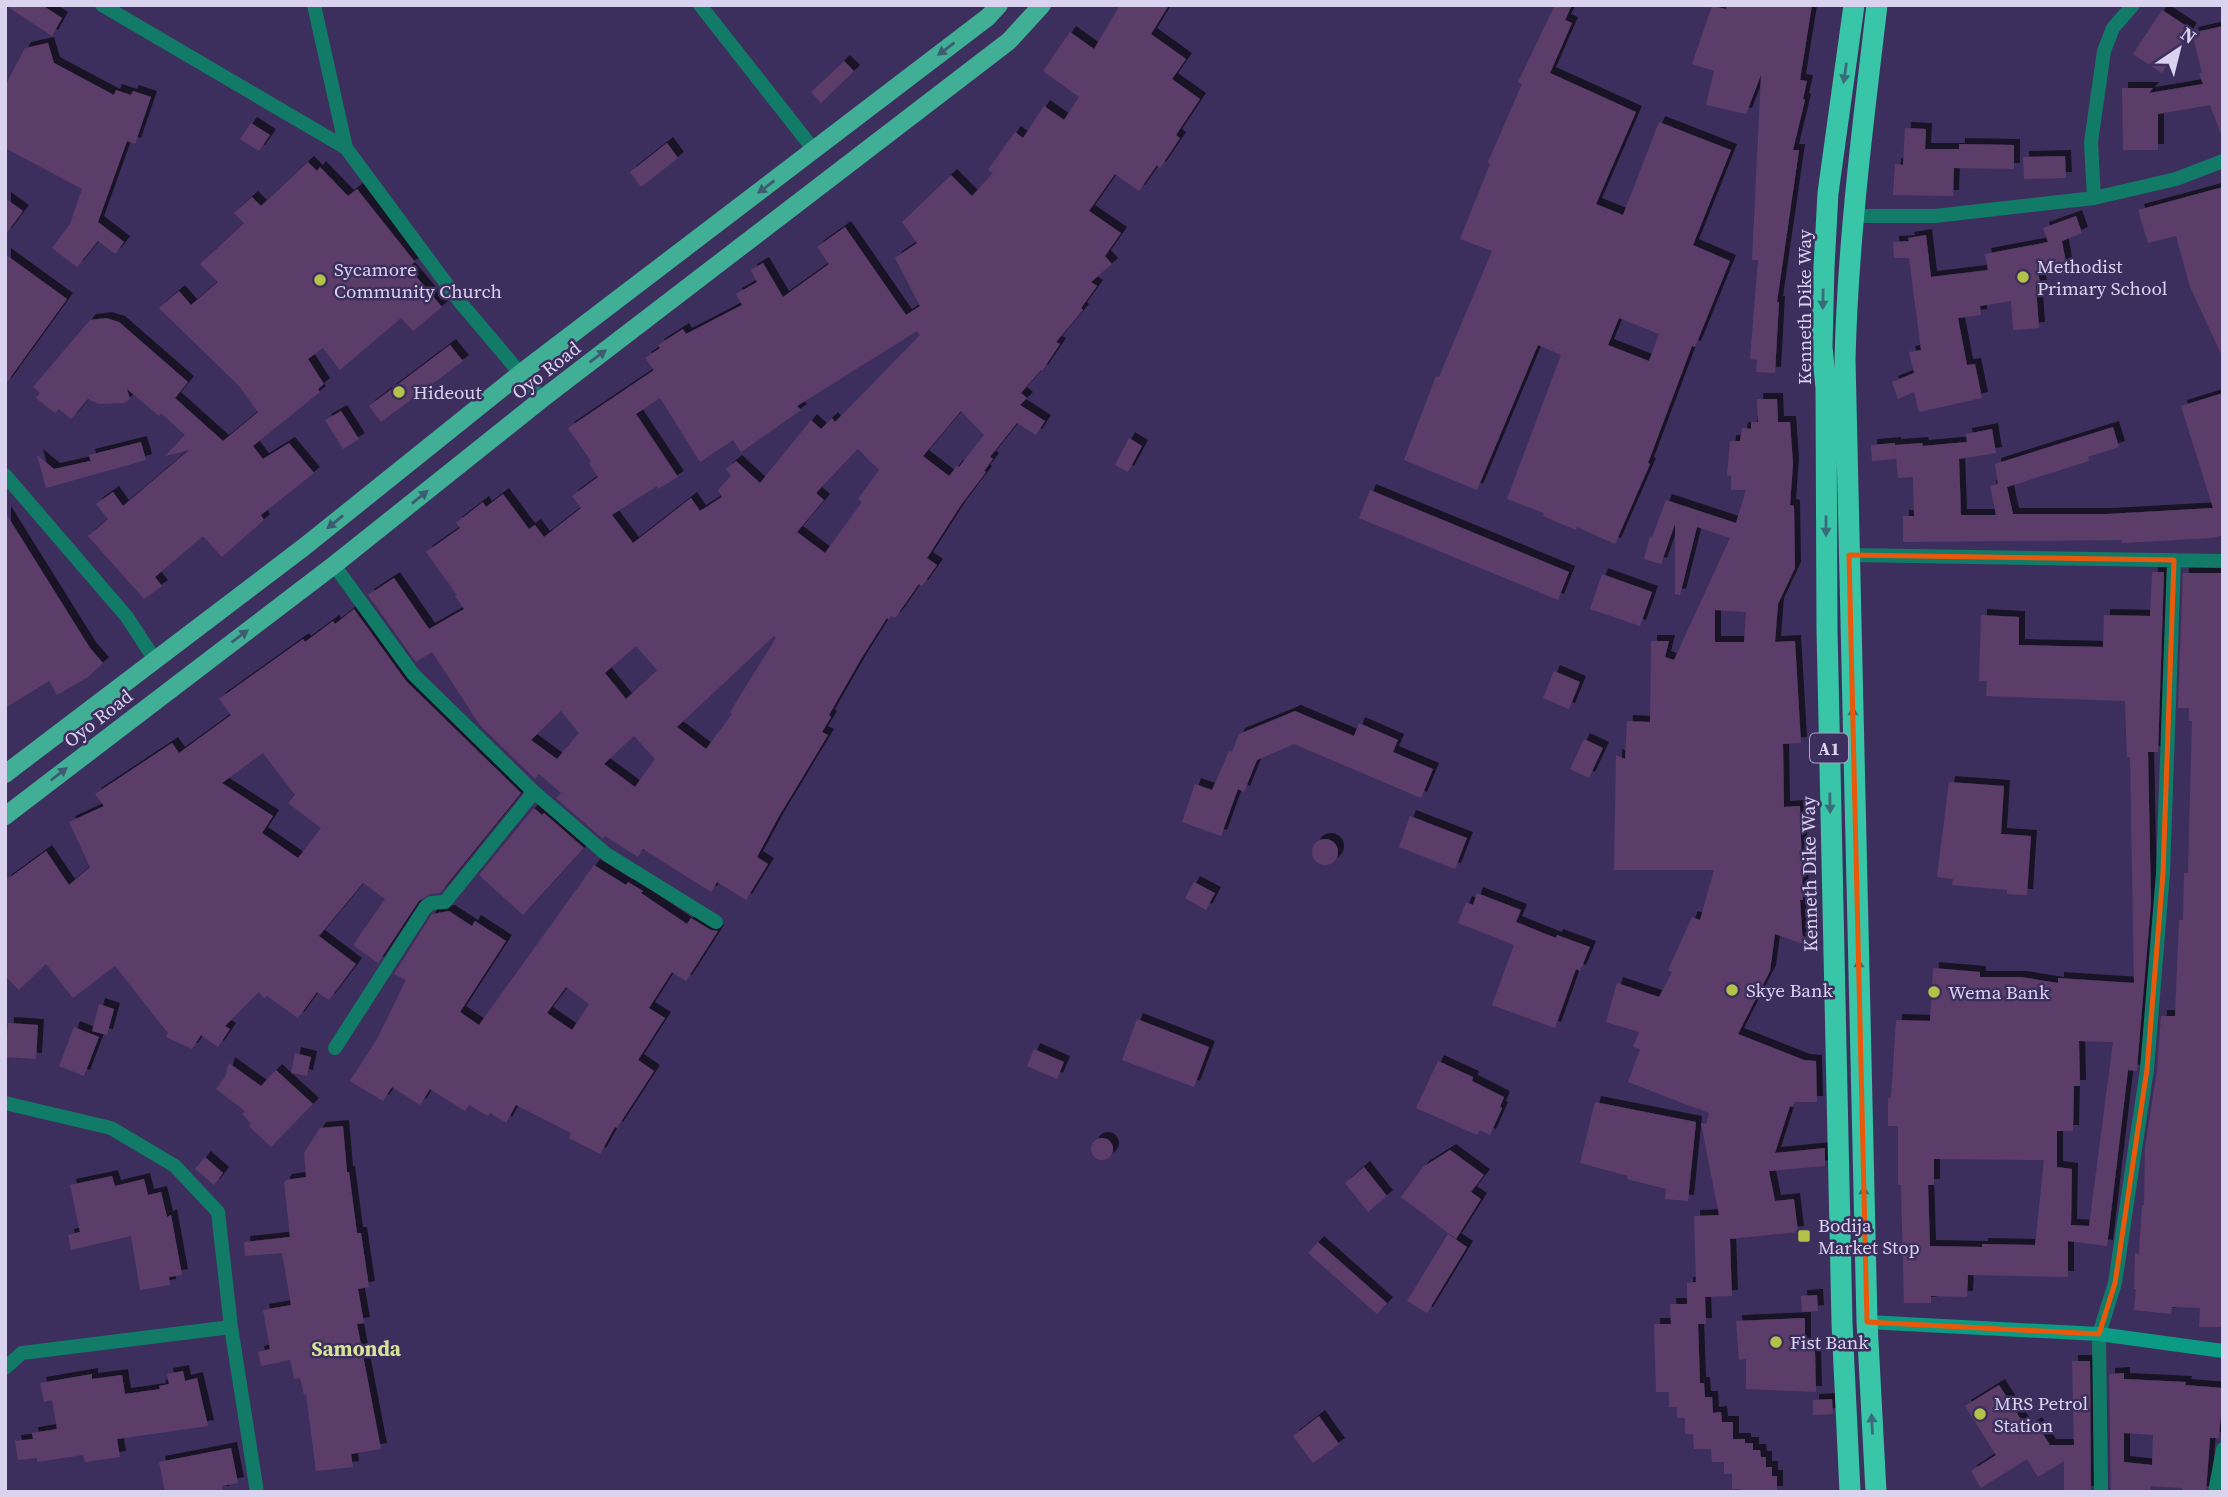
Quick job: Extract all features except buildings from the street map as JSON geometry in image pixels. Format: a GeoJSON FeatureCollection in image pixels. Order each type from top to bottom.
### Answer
{"type":"FeatureCollection","features":[{"type":"Feature","properties":{"kind":"highway","name":"Kenneth Dike Way"},"geometry":{"type":"LineString","coordinates":[[1850,1492],[1842,1323],[1826,629],[1826,388],[1822,347],[1828,192],[1854,5]]}},
{"type":"Feature","properties":{"kind":"highway","name":"A1"},"geometry":{"type":"LineString","coordinates":[[1875,1492],[1867,1322],[1845,359],[1853,216],[1877,5]]}},
{"type":"Feature","properties":{"kind":"main road","name":"Oyo Road"},"geometry":{"type":"LineString","coordinates":[[5,774],[304,547],[521,373],[988,17],[999,5]]}},
{"type":"Feature","properties":{"kind":"main road","name":"Oyo Road"},"geometry":{"type":"LineString","coordinates":[[5,816],[334,565],[542,399],[1009,41],[1042,5]]}},
{"type":"Feature","properties":{"kind":"street"},"geometry":{"type":"LineString","coordinates":[[102,5],[346,148],[460,302],[542,399]]}},
{"type":"Feature","properties":{"kind":"street"},"geometry":{"type":"LineString","coordinates":[[314,5],[346,148]]}},
{"type":"Feature","properties":{"kind":"street"},"geometry":{"type":"LineString","coordinates":[[700,5],[814,150]]}},
{"type":"Feature","properties":{"kind":"street"},"geometry":{"type":"LineString","coordinates":[[2094,198],[2091,142],[2104,51],[2113,28],[2133,5]]}},
{"type":"Feature","properties":{"kind":"street"},"geometry":{"type":"LineString","coordinates":[[1853,216],[1956,214],[2094,198],[2176,179],[2223,160]]}},
{"type":"Feature","properties":{"kind":"street"},"geometry":{"type":"LineString","coordinates":[[5,475],[127,617],[155,660]]}},
{"type":"Feature","properties":{"kind":"street"},"geometry":{"type":"LineString","coordinates":[[1849,555],[2223,561]]}},
{"type":"Feature","properties":{"kind":"street"},"geometry":{"type":"LineString","coordinates":[[2101,1492],[2099,1334],[2115,1283],[2147,1069],[2163,873],[2174,561]]}},
{"type":"Feature","properties":{"kind":"street"},"geometry":{"type":"LineString","coordinates":[[334,565],[413,674],[534,792],[606,854],[716,922]]}},
{"type":"Feature","properties":{"kind":"street"},"geometry":{"type":"LineString","coordinates":[[335,1048],[425,908],[431,903],[445,902],[534,792]]}},
{"type":"Feature","properties":{"kind":"street"},"geometry":{"type":"LineString","coordinates":[[5,1103],[111,1128],[176,1166],[218,1212],[231,1327],[257,1492]]}},
{"type":"Feature","properties":{"kind":"street"},"geometry":{"type":"LineString","coordinates":[[1842,1323],[2099,1334],[2223,1351]]}},
{"type":"Feature","properties":{"kind":"street"},"geometry":{"type":"LineString","coordinates":[[5,1367],[22,1353],[231,1327]]}},
{"type":"Feature","properties":{"kind":"street"},"geometry":{"type":"LineString","coordinates":[[2215,1492],[2223,1449]]}},
{"type":"Feature","properties":{"kind":"highlighted area"},"geometry":{"type":"Polygon","coordinates":[[[1849,555],[2174,560],[2163,873],[2147,1069],[2115,1283],[2099,1334],[1867,1322],[1849,555]]]}},
{"type":"Feature","properties":{"kind":"place","name":"Methodist Primary School"},"geometry":{"type":"Point","coordinates":[2023,277]}},
{"type":"Feature","properties":{"kind":"place","name":"Sycamore Community Church"},"geometry":{"type":"Point","coordinates":[320,280]}},
{"type":"Feature","properties":{"kind":"place","name":"Hideout"},"geometry":{"type":"Point","coordinates":[399,392]}},
{"type":"Feature","properties":{"kind":"place","name":"Skye Bank"},"geometry":{"type":"Point","coordinates":[1732,990]}},
{"type":"Feature","properties":{"kind":"place","name":"Wema Bank"},"geometry":{"type":"Point","coordinates":[1934,992]}},
{"type":"Feature","properties":{"kind":"place","name":"Bodija Market Stop"},"geometry":{"type":"Point","coordinates":[1804,1236]}},
{"type":"Feature","properties":{"kind":"place","name":"Fist Bank"},"geometry":{"type":"Point","coordinates":[1776,1342]}},
{"type":"Feature","properties":{"kind":"place","name":"MRS Petrol Station"},"geometry":{"type":"Point","coordinates":[1980,1414]}},
{"type":"Feature","properties":{"kind":"district","name":"Samonda"},"geometry":{"type":"Point","coordinates":[356,1348]}}]}
